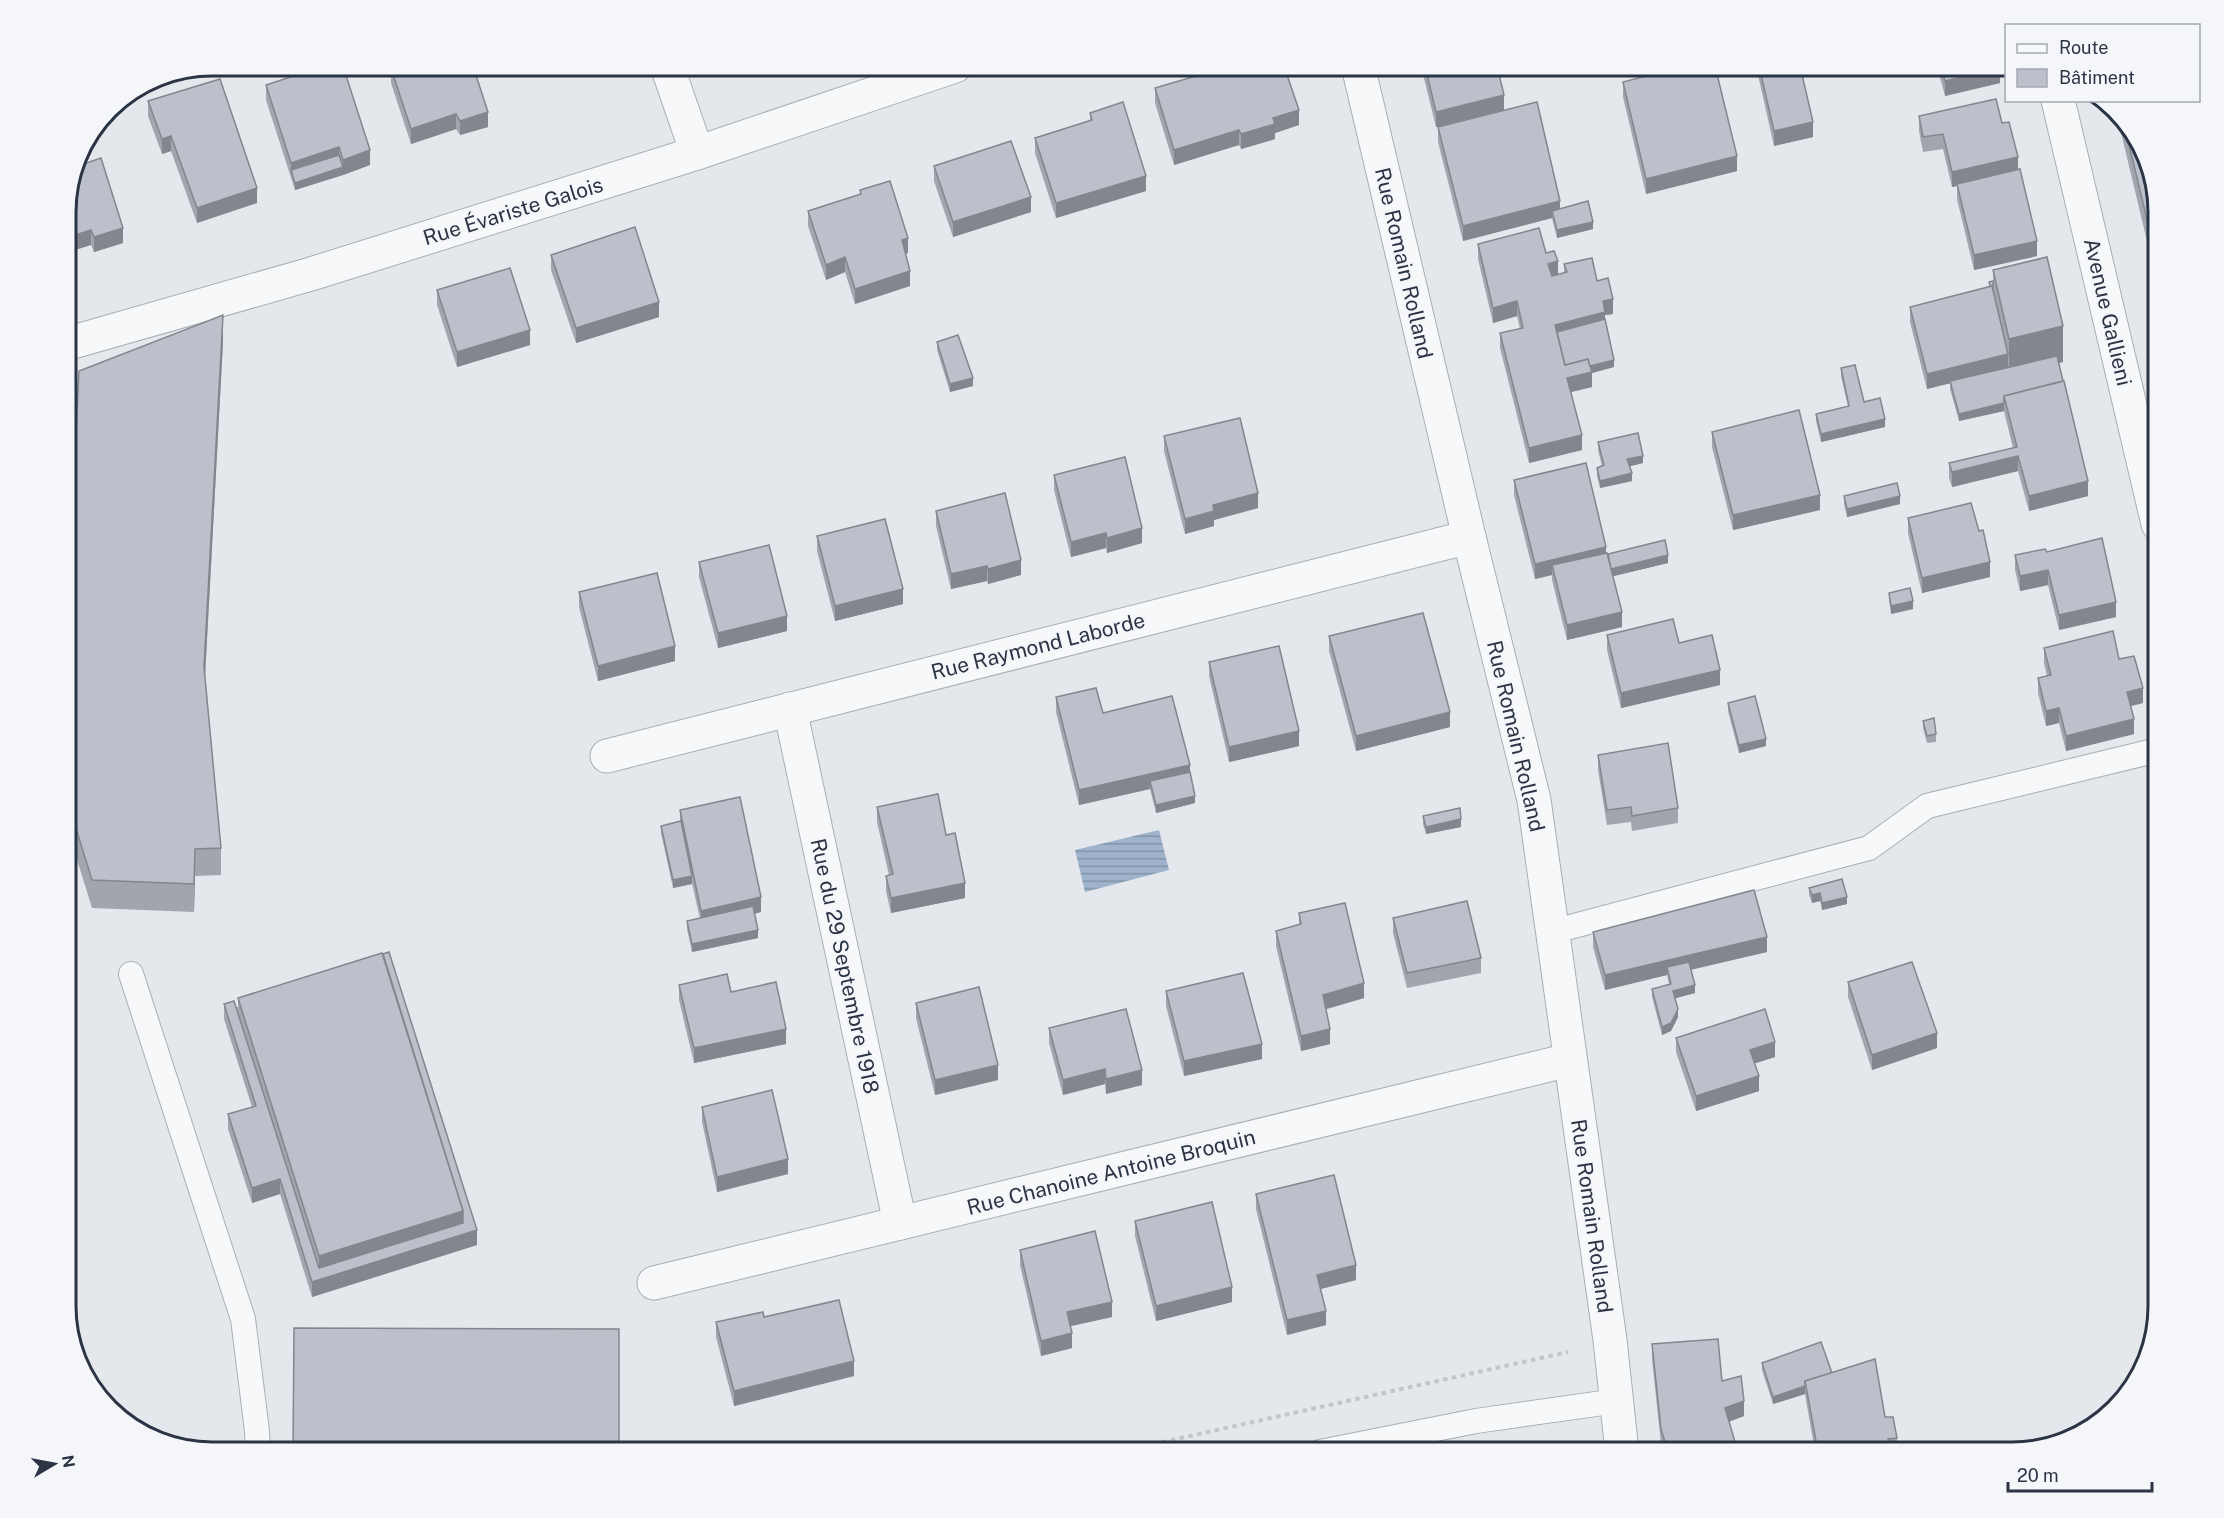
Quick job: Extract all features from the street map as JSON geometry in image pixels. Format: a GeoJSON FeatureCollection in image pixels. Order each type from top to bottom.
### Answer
{"type":"FeatureCollection","features":[{"type":"Feature","properties":{"kind":"street"},"geometry":{"type":"LineString","coordinates":[[670,76],[697,153]]}},
{"type":"Feature","properties":{"kind":"street","name":"Rue Évariste Galois"},"geometry":{"type":"LineString","coordinates":[[77,341],[311,274],[697,153],[925,76]]}},
{"type":"Feature","properties":{"kind":"street","name":"Rue Romain Rolland"},"geometry":{"type":"LineString","coordinates":[[1360,76],[1469,537],[1534,800],[1610,1340],[1621,1442]]}},
{"type":"Feature","properties":{"kind":"street","name":"Avenue Gallieni"},"geometry":{"type":"LineString","coordinates":[[2058,102],[2148,482]]}},
{"type":"Feature","properties":{"kind":"street","name":"Rue Raymond Laborde"},"geometry":{"type":"LineString","coordinates":[[607,756],[1469,537]]}},
{"type":"Feature","properties":{"kind":"street","name":"Rue du 29 Septembre 1918"},"geometry":{"type":"LineString","coordinates":[[790,709],[900,1223]]}},
{"type":"Feature","properties":{"kind":"street","name":"Rue Chanoine Antoine Broquin"},"geometry":{"type":"LineString","coordinates":[[654,1283],[1569,1060]]}},
{"type":"Feature","properties":{"kind":"lane"},"geometry":{"type":"LineString","coordinates":[[1551,932],[1869,848],[1927,806],[2148,752]]}},
{"type":"Feature","properties":{"kind":"lane"},"geometry":{"type":"LineString","coordinates":[[131,974],[243,1320],[258,1442]]}},
{"type":"Feature","properties":{"kind":"lane"},"geometry":{"type":"LineString","coordinates":[[1369,1442],[1476,1420],[1617,1401]]}},
{"type":"Feature","properties":{"kind":"path"},"geometry":{"type":"LineString","coordinates":[[1163,1442],[1576,1350],[1610,1340]]}},
{"type":"Feature","properties":{"kind":"water"},"geometry":{"type":"Polygon","coordinates":[[[1159,830],[1169,870],[1085,892],[1075,850],[1159,830]]]}},
{"type":"Feature","properties":{"kind":"building"},"geometry":{"type":"Polygon","coordinates":[[[293,76],[346,76],[370,150],[343,160],[339,147],[291,163],[266,85],[293,76]]]}},
{"type":"Feature","properties":{"kind":"building"},"geometry":{"type":"Polygon","coordinates":[[[394,76],[476,76],[488,112],[460,121],[456,114],[411,129],[394,76]]]}},
{"type":"Feature","properties":{"kind":"building"},"geometry":{"type":"Polygon","coordinates":[[[1196,76],[1287,76],[1299,110],[1273,118],[1275,124],[1241,134],[1239,130],[1174,150],[1155,88],[1196,76]]]}},
{"type":"Feature","properties":{"kind":"building"},"geometry":{"type":"Polygon","coordinates":[[[1427,76],[1499,76],[1504,95],[1436,112],[1427,76]]]}},
{"type":"Feature","properties":{"kind":"building"},"geometry":{"type":"Polygon","coordinates":[[[1646,76],[1717,76],[1737,156],[1646,179],[1623,82],[1646,76]]]}},
{"type":"Feature","properties":{"kind":"building"},"geometry":{"type":"Polygon","coordinates":[[[1761,76],[1802,76],[1813,122],[1774,131],[1761,76]]]}},
{"type":"Feature","properties":{"kind":"building"},"geometry":{"type":"Polygon","coordinates":[[[1944,76],[1966,76],[1945,81],[1944,76]]]}},
{"type":"Feature","properties":{"kind":"building"},"geometry":{"type":"Polygon","coordinates":[[[220,79],[257,188],[197,208],[171,136],[162,139],[148,101],[220,79]]]}},
{"type":"Feature","properties":{"kind":"building"},"geometry":{"type":"Polygon","coordinates":[[[1996,99],[2002,123],[2009,122],[2018,157],[1952,172],[1943,134],[1923,137],[1919,116],[1996,99]]]}},
{"type":"Feature","properties":{"kind":"building"},"geometry":{"type":"Polygon","coordinates":[[[1123,102],[1146,176],[1056,203],[1035,138],[1092,120],[1090,113],[1123,102]]]}},
{"type":"Feature","properties":{"kind":"building"},"geometry":{"type":"Polygon","coordinates":[[[1537,102],[1560,201],[1463,226],[1438,127],[1537,102]]]}},
{"type":"Feature","properties":{"kind":"building"},"geometry":{"type":"Polygon","coordinates":[[[1011,141],[1031,197],[953,222],[934,166],[1011,141]]]}},
{"type":"Feature","properties":{"kind":"building"},"geometry":{"type":"Polygon","coordinates":[[[2130,147],[2143,178],[2148,223],[2130,147]]]}},
{"type":"Feature","properties":{"kind":"building"},"geometry":{"type":"Polygon","coordinates":[[[339,155],[343,167],[295,183],[291,170],[339,155]]]}},
{"type":"Feature","properties":{"kind":"building"},"geometry":{"type":"Polygon","coordinates":[[[101,158],[123,228],[94,237],[91,230],[77,234],[78,195],[87,163],[101,158]]]}},
{"type":"Feature","properties":{"kind":"building"},"geometry":{"type":"Polygon","coordinates":[[[2020,169],[2037,241],[1974,255],[1957,184],[2020,169]]]}},
{"type":"Feature","properties":{"kind":"building"},"geometry":{"type":"Polygon","coordinates":[[[890,181],[908,238],[902,240],[910,271],[855,289],[845,257],[826,265],[808,211],[861,194],[860,190],[890,181]]]}},
{"type":"Feature","properties":{"kind":"building"},"geometry":{"type":"Polygon","coordinates":[[[1588,201],[1593,222],[1557,230],[1552,211],[1588,201]]]}},
{"type":"Feature","properties":{"kind":"building"},"geometry":{"type":"Polygon","coordinates":[[[635,227],[659,302],[576,328],[551,255],[635,227]]]}},
{"type":"Feature","properties":{"kind":"building"},"geometry":{"type":"Polygon","coordinates":[[[1539,228],[1546,253],[1554,251],[1558,261],[1548,264],[1552,276],[1567,272],[1564,264],[1592,258],[1597,281],[1608,278],[1613,299],[1603,301],[1605,312],[1555,325],[1565,365],[1588,359],[1592,372],[1567,378],[1582,435],[1529,448],[1500,333],[1523,328],[1517,301],[1493,308],[1478,244],[1539,228]]]}},
{"type":"Feature","properties":{"kind":"building"},"geometry":{"type":"Polygon","coordinates":[[[2047,257],[2063,326],[2009,339],[1993,270],[2047,257]]]}},
{"type":"Feature","properties":{"kind":"building"},"geometry":{"type":"Polygon","coordinates":[[[510,268],[530,330],[457,352],[437,290],[510,268]]]}},
{"type":"Feature","properties":{"kind":"building"},"geometry":{"type":"Polygon","coordinates":[[[1992,286],[2008,354],[1927,374],[1910,307],[1992,286]]]}},
{"type":"Feature","properties":{"kind":"building"},"geometry":{"type":"Polygon","coordinates":[[[223,315],[204,667],[221,848],[195,849],[194,884],[92,880],[77,832],[77,410],[79,371],[223,315]]]}},
{"type":"Feature","properties":{"kind":"building"},"geometry":{"type":"Polygon","coordinates":[[[1605,319],[1614,360],[1590,366],[1588,359],[1565,365],[1557,332],[1605,319]]]}},
{"type":"Feature","properties":{"kind":"building"},"geometry":{"type":"Polygon","coordinates":[[[958,335],[973,378],[950,384],[937,342],[958,335]]]}},
{"type":"Feature","properties":{"kind":"building"},"geometry":{"type":"Polygon","coordinates":[[[2057,356],[2063,381],[2004,396],[2004,403],[1959,414],[1950,381],[2057,356]]]}},
{"type":"Feature","properties":{"kind":"building"},"geometry":{"type":"Polygon","coordinates":[[[1855,365],[1864,402],[1880,398],[1885,419],[1821,434],[1816,414],[1849,406],[1841,368],[1855,365]]]}},
{"type":"Feature","properties":{"kind":"building"},"geometry":{"type":"Polygon","coordinates":[[[2064,381],[2088,481],[2029,496],[2018,456],[1952,472],[1949,463],[2017,447],[2004,396],[2064,381]]]}},
{"type":"Feature","properties":{"kind":"building"},"geometry":{"type":"Polygon","coordinates":[[[1799,410],[1820,495],[1733,515],[1712,432],[1799,410]]]}},
{"type":"Feature","properties":{"kind":"building"},"geometry":{"type":"Polygon","coordinates":[[[1240,418],[1258,493],[1213,505],[1214,511],[1185,519],[1164,436],[1240,418]]]}},
{"type":"Feature","properties":{"kind":"building"},"geometry":{"type":"Polygon","coordinates":[[[1638,433],[1643,456],[1627,459],[1632,473],[1600,481],[1597,468],[1604,465],[1598,442],[1638,433]]]}},
{"type":"Feature","properties":{"kind":"building"},"geometry":{"type":"Polygon","coordinates":[[[1125,457],[1142,528],[1107,538],[1106,533],[1071,542],[1054,475],[1125,457]]]}},
{"type":"Feature","properties":{"kind":"building"},"geometry":{"type":"Polygon","coordinates":[[[1586,463],[1606,547],[1535,564],[1514,480],[1586,463]]]}},
{"type":"Feature","properties":{"kind":"building"},"geometry":{"type":"Polygon","coordinates":[[[1897,483],[1900,496],[1847,509],[1844,496],[1897,483]]]}},
{"type":"Feature","properties":{"kind":"building"},"geometry":{"type":"Polygon","coordinates":[[[1005,493],[1021,560],[988,569],[987,566],[951,574],[936,511],[1005,493]]]}},
{"type":"Feature","properties":{"kind":"building"},"geometry":{"type":"Polygon","coordinates":[[[1971,503],[1979,531],[1983,530],[1990,562],[1922,578],[1908,518],[1971,503]]]}},
{"type":"Feature","properties":{"kind":"building"},"geometry":{"type":"Polygon","coordinates":[[[885,519],[903,589],[835,606],[817,536],[885,519]]]}},
{"type":"Feature","properties":{"kind":"building"},"geometry":{"type":"Polygon","coordinates":[[[2102,538],[2116,602],[2059,615],[2048,570],[2020,576],[2015,555],[2045,549],[2047,552],[2102,538]]]}},
{"type":"Feature","properties":{"kind":"building"},"geometry":{"type":"Polygon","coordinates":[[[1665,540],[1668,555],[1611,569],[1608,554],[1665,540]]]}},
{"type":"Feature","properties":{"kind":"building"},"geometry":{"type":"Polygon","coordinates":[[[769,545],[787,616],[718,633],[699,562],[769,545]]]}},
{"type":"Feature","properties":{"kind":"building"},"geometry":{"type":"Polygon","coordinates":[[[1607,553],[1622,612],[1567,625],[1552,565],[1607,553]]]}},
{"type":"Feature","properties":{"kind":"building"},"geometry":{"type":"Polygon","coordinates":[[[657,573],[675,646],[598,666],[579,592],[657,573]]]}},
{"type":"Feature","properties":{"kind":"building"},"geometry":{"type":"Polygon","coordinates":[[[1910,588],[1913,601],[1891,606],[1889,593],[1910,588]]]}},
{"type":"Feature","properties":{"kind":"building"},"geometry":{"type":"Polygon","coordinates":[[[1423,613],[1450,712],[1356,736],[1329,636],[1423,613]]]}},
{"type":"Feature","properties":{"kind":"building"},"geometry":{"type":"Polygon","coordinates":[[[1673,619],[1679,643],[1712,635],[1720,670],[1621,693],[1607,635],[1673,619]]]}},
{"type":"Feature","properties":{"kind":"building"},"geometry":{"type":"Polygon","coordinates":[[[2113,631],[2119,659],[2134,656],[2143,688],[2127,692],[2134,719],[2066,736],[2059,708],[2046,711],[2038,678],[2051,675],[2044,648],[2113,631]]]}},
{"type":"Feature","properties":{"kind":"building"},"geometry":{"type":"Polygon","coordinates":[[[1279,646],[1299,731],[1229,747],[1209,662],[1279,646]]]}},
{"type":"Feature","properties":{"kind":"building"},"geometry":{"type":"Polygon","coordinates":[[[1096,688],[1103,713],[1172,696],[1190,765],[1079,790],[1056,697],[1096,688]]]}},
{"type":"Feature","properties":{"kind":"building"},"geometry":{"type":"Polygon","coordinates":[[[1755,696],[1766,739],[1739,745],[1728,703],[1755,696]]]}},
{"type":"Feature","properties":{"kind":"building"},"geometry":{"type":"Polygon","coordinates":[[[1934,718],[1936,734],[1927,736],[1923,721],[1934,718]]]}},
{"type":"Feature","properties":{"kind":"building"},"geometry":{"type":"Polygon","coordinates":[[[1668,743],[1678,808],[1632,816],[1631,807],[1607,810],[1598,755],[1668,743]]]}},
{"type":"Feature","properties":{"kind":"building"},"geometry":{"type":"Polygon","coordinates":[[[1190,772],[1195,796],[1156,805],[1150,781],[1190,772]]]}},
{"type":"Feature","properties":{"kind":"building"},"geometry":{"type":"Polygon","coordinates":[[[938,794],[946,835],[955,833],[965,883],[891,898],[886,876],[893,874],[877,807],[938,794]]]}},
{"type":"Feature","properties":{"kind":"building"},"geometry":{"type":"Polygon","coordinates":[[[740,797],[761,897],[701,911],[680,810],[740,797]]]}},
{"type":"Feature","properties":{"kind":"building"},"geometry":{"type":"Polygon","coordinates":[[[1460,808],[1461,819],[1426,827],[1423,816],[1460,808]]]}},
{"type":"Feature","properties":{"kind":"building"},"geometry":{"type":"Polygon","coordinates":[[[681,821],[692,876],[673,880],[661,826],[681,821]]]}},
{"type":"Feature","properties":{"kind":"building"},"geometry":{"type":"Polygon","coordinates":[[[1842,879],[1847,897],[1822,903],[1820,893],[1812,895],[1809,888],[1842,879]]]}},
{"type":"Feature","properties":{"kind":"building"},"geometry":{"type":"Polygon","coordinates":[[[1754,890],[1767,937],[1605,975],[1593,932],[1754,890]]]}},
{"type":"Feature","properties":{"kind":"building"},"geometry":{"type":"Polygon","coordinates":[[[1467,901],[1481,958],[1407,973],[1393,918],[1467,901]]]}},
{"type":"Feature","properties":{"kind":"building"},"geometry":{"type":"Polygon","coordinates":[[[1345,903],[1364,983],[1323,995],[1330,1029],[1301,1036],[1276,931],[1301,924],[1299,913],[1345,903]]]}},
{"type":"Feature","properties":{"kind":"building"},"geometry":{"type":"Polygon","coordinates":[[[753,906],[758,930],[692,944],[687,921],[753,906]]]}},
{"type":"Feature","properties":{"kind":"building"},"geometry":{"type":"Polygon","coordinates":[[[389,952],[477,1230],[312,1282],[280,1179],[252,1188],[228,1114],[256,1106],[224,1004],[234,1001],[319,1268],[463,1223],[463,1211],[383,954],[389,952]]]}},
{"type":"Feature","properties":{"kind":"building"},"geometry":{"type":"Polygon","coordinates":[[[382,953],[463,1211],[319,1256],[238,998],[382,953]]]}},
{"type":"Feature","properties":{"kind":"building"},"geometry":{"type":"Polygon","coordinates":[[[1689,962],[1695,985],[1673,991],[1678,1009],[1671,1023],[1662,1027],[1652,989],[1671,984],[1667,967],[1689,962]]]}},
{"type":"Feature","properties":{"kind":"building"},"geometry":{"type":"Polygon","coordinates":[[[1912,962],[1937,1033],[1872,1055],[1848,982],[1912,962]]]}},
{"type":"Feature","properties":{"kind":"building"},"geometry":{"type":"Polygon","coordinates":[[[1243,973],[1262,1044],[1184,1061],[1166,991],[1243,973]]]}},
{"type":"Feature","properties":{"kind":"building"},"geometry":{"type":"Polygon","coordinates":[[[727,974],[731,992],[776,982],[786,1029],[694,1048],[679,985],[727,974]]]}},
{"type":"Feature","properties":{"kind":"building"},"geometry":{"type":"Polygon","coordinates":[[[979,987],[998,1065],[935,1080],[916,1003],[979,987]]]}},
{"type":"Feature","properties":{"kind":"building"},"geometry":{"type":"Polygon","coordinates":[[[1126,1009],[1142,1070],[1106,1079],[1105,1069],[1063,1080],[1049,1028],[1126,1009]]]}},
{"type":"Feature","properties":{"kind":"building"},"geometry":{"type":"Polygon","coordinates":[[[1765,1009],[1775,1042],[1750,1050],[1759,1076],[1696,1096],[1676,1038],[1765,1009]]]}},
{"type":"Feature","properties":{"kind":"building"},"geometry":{"type":"Polygon","coordinates":[[[772,1090],[788,1159],[717,1177],[702,1107],[772,1090]]]}},
{"type":"Feature","properties":{"kind":"building"},"geometry":{"type":"Polygon","coordinates":[[[1334,1175],[1356,1265],[1317,1275],[1326,1311],[1287,1320],[1256,1194],[1334,1175]]]}},
{"type":"Feature","properties":{"kind":"building"},"geometry":{"type":"Polygon","coordinates":[[[1212,1202],[1232,1287],[1156,1306],[1135,1221],[1212,1202]]]}},
{"type":"Feature","properties":{"kind":"building"},"geometry":{"type":"Polygon","coordinates":[[[1095,1231],[1112,1302],[1067,1312],[1072,1333],[1041,1341],[1020,1250],[1095,1231]]]}},
{"type":"Feature","properties":{"kind":"building"},"geometry":{"type":"Polygon","coordinates":[[[839,1300],[854,1361],[734,1391],[716,1322],[763,1312],[764,1317],[839,1300]]]}},
{"type":"Feature","properties":{"kind":"building"},"geometry":{"type":"Polygon","coordinates":[[[294,1328],[619,1329],[619,1442],[293,1442],[294,1328]]]}},
{"type":"Feature","properties":{"kind":"building"},"geometry":{"type":"Polygon","coordinates":[[[1718,1339],[1722,1381],[1741,1376],[1744,1401],[1725,1408],[1735,1442],[1665,1442],[1661,1429],[1652,1344],[1718,1339]]]}},
{"type":"Feature","properties":{"kind":"building"},"geometry":{"type":"Polygon","coordinates":[[[1821,1342],[1832,1373],[1805,1381],[1805,1386],[1773,1397],[1762,1363],[1821,1342]]]}},
{"type":"Feature","properties":{"kind":"building"},"geometry":{"type":"Polygon","coordinates":[[[1875,1359],[1885,1417],[1893,1417],[1897,1438],[1888,1439],[1889,1442],[1816,1442],[1805,1381],[1875,1359]]]}}]}
